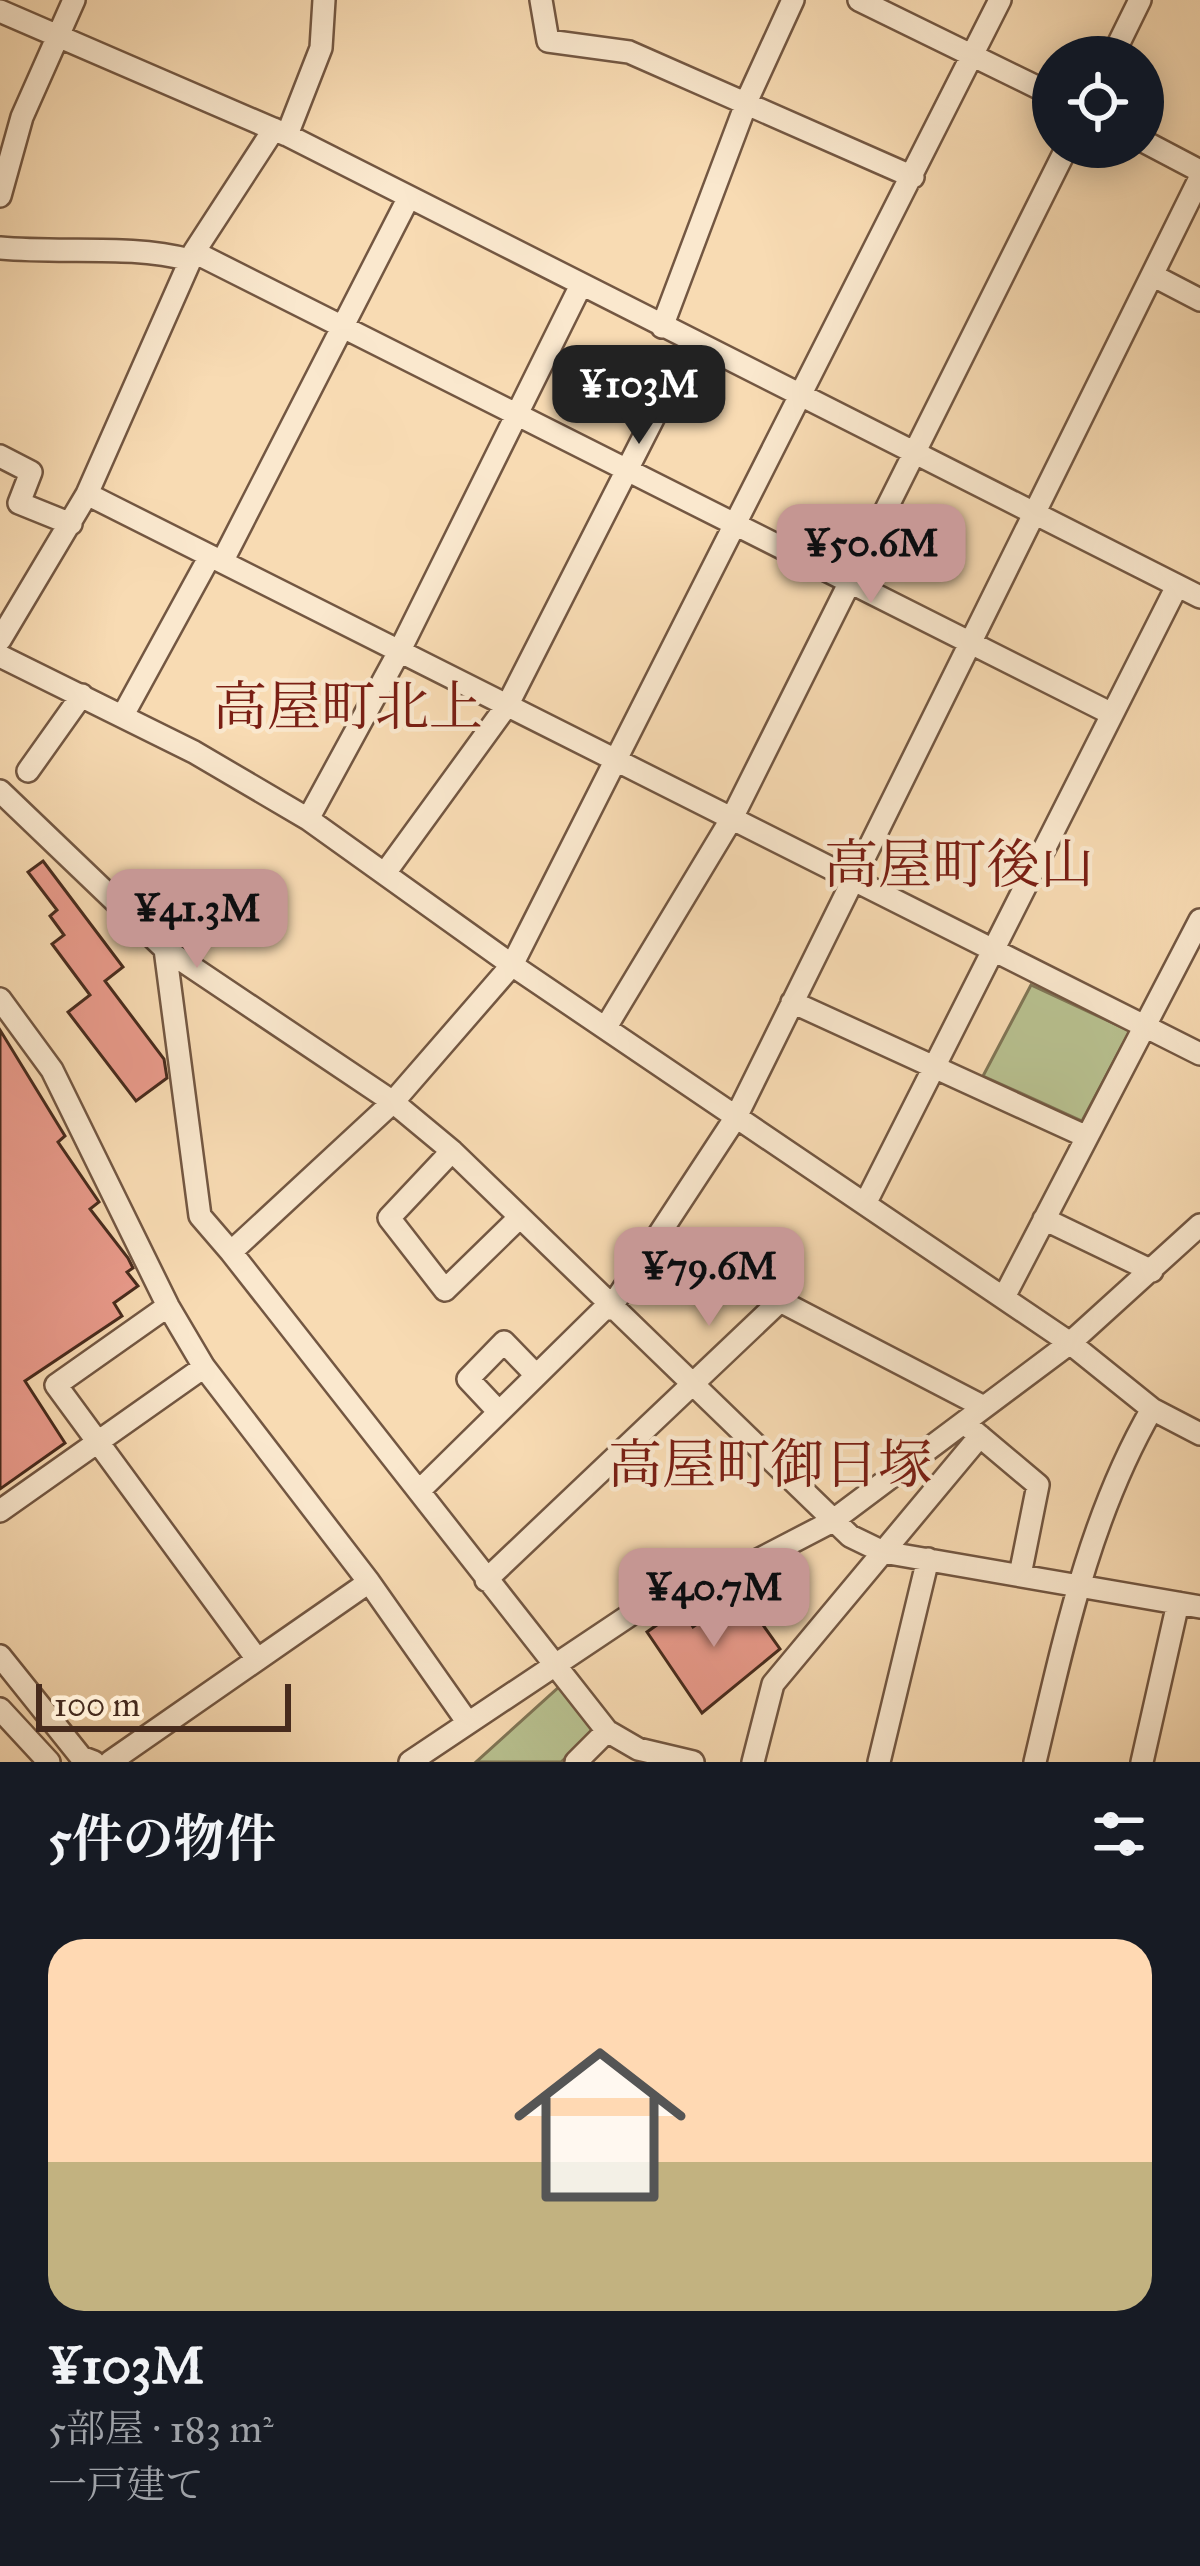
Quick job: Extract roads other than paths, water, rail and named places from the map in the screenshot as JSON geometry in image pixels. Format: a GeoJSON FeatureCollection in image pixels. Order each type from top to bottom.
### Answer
{"type":"FeatureCollection","features":[{"type":"Feature","properties":{"kind":"street"},"geometry":{"type":"LineString","coordinates":[[0,196],[9,124],[74,0]]}},
{"type":"Feature","properties":{"kind":"street"},"geometry":{"type":"LineString","coordinates":[[0,640],[87,494],[192,256],[280,132],[321,48],[324,0]]}},
{"type":"Feature","properties":{"kind":"street"},"geometry":{"type":"LineString","coordinates":[[541,0],[548,40],[629,52],[748,100],[913,177]]}},
{"type":"Feature","properties":{"kind":"street"},"geometry":{"type":"LineString","coordinates":[[662,327],[748,100],[793,0]]}},
{"type":"Feature","properties":{"kind":"street"},"geometry":{"type":"LineString","coordinates":[[859,0],[1032,85]]}},
{"type":"Feature","properties":{"kind":"street"},"geometry":{"type":"LineString","coordinates":[[231,1252],[393,1102],[512,965],[1000,0]]}},
{"type":"Feature","properties":{"kind":"street"},"geometry":{"type":"LineString","coordinates":[[1122,36],[1140,0]]}},
{"type":"Feature","properties":{"kind":"street"},"geometry":{"type":"LineString","coordinates":[[0,11],[280,132],[1200,597]]}},
{"type":"Feature","properties":{"kind":"street"},"geometry":{"type":"LineString","coordinates":[[419,1491],[608,1308],[736,1117],[1200,174],[1164,153]]}},
{"type":"Feature","properties":{"kind":"street"},"geometry":{"type":"LineString","coordinates":[[606,1027],[732,818],[1057,168]]}},
{"type":"Feature","properties":{"kind":"street"},"geometry":{"type":"LineString","coordinates":[[123,715],[216,559],[409,197]]}},
{"type":"Feature","properties":{"kind":"street"},"geometry":{"type":"LineString","coordinates":[[0,248],[64,254],[136,250],[192,256],[343,326],[1112,714]]}},
{"type":"Feature","properties":{"kind":"street"},"geometry":{"type":"LineString","coordinates":[[1152,274],[1200,300]]}},
{"type":"Feature","properties":{"kind":"street"},"geometry":{"type":"LineString","coordinates":[[308,819],[400,650],[581,284]]}},
{"type":"Feature","properties":{"kind":"street"},"geometry":{"type":"LineString","coordinates":[[385,873],[508,704],[692,342]]}},
{"type":"Feature","properties":{"kind":"street"},"geometry":{"type":"LineString","coordinates":[[0,456],[31,472],[19,503],[71,524]]}},
{"type":"Feature","properties":{"kind":"street"},"geometry":{"type":"LineString","coordinates":[[87,494],[855,876],[1200,1054]]}},
{"type":"Feature","properties":{"kind":"street"},"geometry":{"type":"LineString","coordinates":[[866,1202],[1177,586]]}},
{"type":"Feature","properties":{"kind":"street"},"geometry":{"type":"LineString","coordinates":[[0,656],[123,715],[308,819],[512,965],[1070,1343],[1152,1408],[1200,1434]]}},
{"type":"Feature","properties":{"kind":"street"},"geometry":{"type":"LineString","coordinates":[[27,770],[82,695]]}},
{"type":"Feature","properties":{"kind":"street"},"geometry":{"type":"LineString","coordinates":[[0,791],[165,950],[393,1102],[452,1151],[831,1522],[883,1552],[1189,1605],[1142,1762]]}},
{"type":"Feature","properties":{"kind":"street"},"geometry":{"type":"LineString","coordinates":[[1004,1298],[1142,1024],[1200,920]]}},
{"type":"Feature","properties":{"kind":"street"},"geometry":{"type":"LineString","coordinates":[[165,950],[200,1216],[607,1731],[638,1750],[693,1762]]}},
{"type":"Feature","properties":{"kind":"street"},"geometry":{"type":"LineString","coordinates":[[0,999],[52,1070],[168,1306],[204,1367],[369,1582],[466,1720]]}},
{"type":"Feature","properties":{"kind":"street"},"geometry":{"type":"LineString","coordinates":[[792,1002],[1085,1136]]}},
{"type":"Feature","properties":{"kind":"street"},"geometry":{"type":"LineString","coordinates":[[452,1151],[389,1218],[445,1290],[520,1217]]}},
{"type":"Feature","properties":{"kind":"street"},"geometry":{"type":"LineString","coordinates":[[1044,1219],[1152,1271]]}},
{"type":"Feature","properties":{"kind":"street"},"geometry":{"type":"LineString","coordinates":[[753,1762],[773,1684],[883,1552],[983,1407],[1070,1343],[1200,1225]]}},
{"type":"Feature","properties":{"kind":"street"},"geometry":{"type":"LineString","coordinates":[[486,1580],[780,1301],[983,1407]]}},
{"type":"Feature","properties":{"kind":"street"},"geometry":{"type":"LineString","coordinates":[[168,1306],[56,1385],[257,1659]]}},
{"type":"Feature","properties":{"kind":"street"},"geometry":{"type":"LineString","coordinates":[[499,1412],[467,1379],[505,1342],[536,1375]]}},
{"type":"Feature","properties":{"kind":"street"},"geometry":{"type":"LineString","coordinates":[[0,1511],[204,1367]]}},
{"type":"Feature","properties":{"kind":"street"},"geometry":{"type":"LineString","coordinates":[[1035,1762],[1077,1585],[1113,1486],[1152,1408]]}},
{"type":"Feature","properties":{"kind":"street"},"geometry":{"type":"LineString","coordinates":[[410,1762],[553,1663],[664,1596],[754,1562],[831,1522],[972,1429]]}},
{"type":"Feature","properties":{"kind":"street"},"geometry":{"type":"LineString","coordinates":[[972,1429],[1038,1485],[1020,1575]]}},
{"type":"Feature","properties":{"kind":"street"},"geometry":{"type":"LineString","coordinates":[[879,1762],[928,1559]]}},
{"type":"Feature","properties":{"kind":"street"},"geometry":{"type":"LineString","coordinates":[[110,1762],[369,1582]]}},
{"type":"Feature","properties":{"kind":"street"},"geometry":{"type":"LineString","coordinates":[[0,1656],[81,1757],[94,1762]]}},
{"type":"Feature","properties":{"kind":"street"},"geometry":{"type":"LineString","coordinates":[[0,1709],[50,1762]]}},
{"type":"Feature","properties":{"kind":"street"},"geometry":{"type":"LineString","coordinates":[[576,1762],[607,1731]]}},
{"type":"Feature","properties":{"kind":"district","name":"高屋町北上"},"geometry":{"type":"Point","coordinates":[348,707]}},
{"type":"Feature","properties":{"kind":"district","name":"高屋町後山"},"geometry":{"type":"Point","coordinates":[959,865]}},
{"type":"Feature","properties":{"kind":"district","name":"高屋町御日塚"},"geometry":{"type":"Point","coordinates":[770,1465]}}]}
